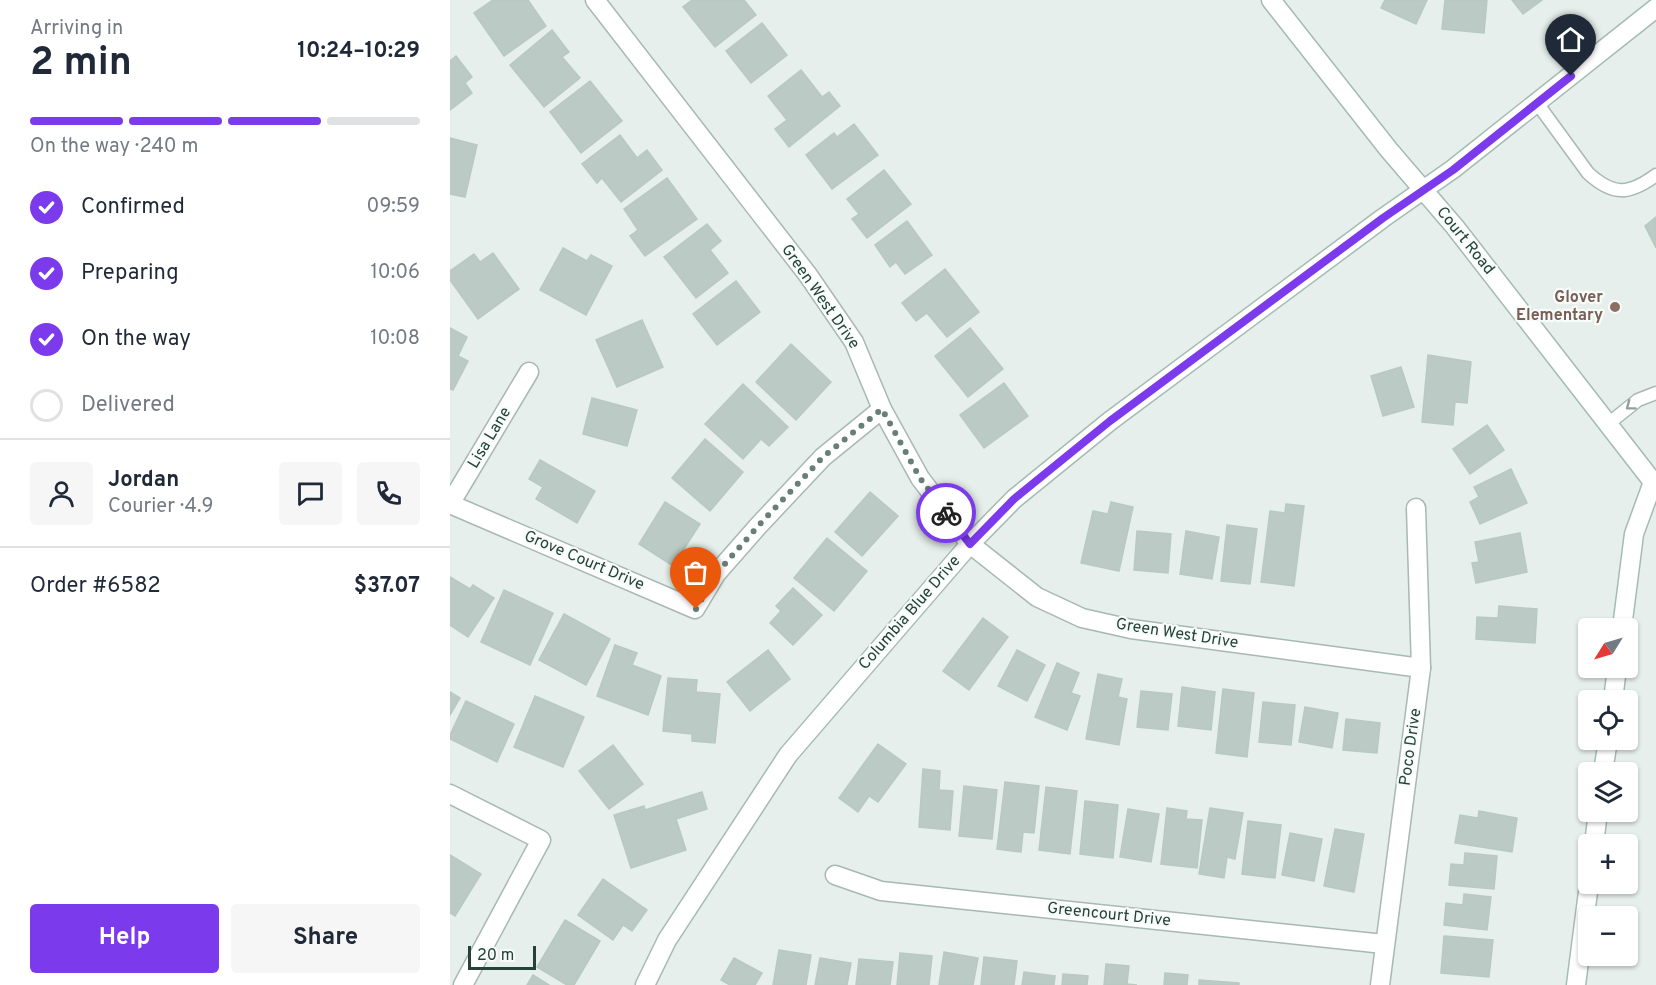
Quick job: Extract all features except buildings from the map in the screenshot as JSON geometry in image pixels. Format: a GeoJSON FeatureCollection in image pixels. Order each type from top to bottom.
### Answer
{"type":"FeatureCollection","features":[{"type":"Feature","properties":{"kind":"street","name":"Green West Drive"},"geometry":{"type":"LineString","coordinates":[[595,0],[808,276],[854,342],[882,409],[920,478],[970,544],[1037,597],[1082,618],[1131,629],[1421,668]]}},
{"type":"Feature","properties":{"kind":"street","name":"Court Road"},"geometry":{"type":"LineString","coordinates":[[1271,0],[1389,150],[1455,227],[1654,484]]}},
{"type":"Feature","properties":{"kind":"street","name":"Columbia Blue Drive"},"geometry":{"type":"LineString","coordinates":[[645,985],[667,940],[788,755],[970,544],[1014,499],[1110,421],[1453,170],[1656,8]]}},
{"type":"Feature","properties":{"kind":"street","name":"Lisa Lane"},"geometry":{"type":"LineString","coordinates":[[450,504],[530,372]]}},
{"type":"Feature","properties":{"kind":"street","name":"Grove Court Drive"},"geometry":{"type":"LineString","coordinates":[[450,504],[696,609],[716,574],[760,524],[823,457],[882,409]]}},
{"type":"Feature","properties":{"kind":"street"},"geometry":{"type":"LineString","coordinates":[[1623,618],[1634,534],[1654,484]]}},
{"type":"Feature","properties":{"kind":"street","name":"Poco Drive"},"geometry":{"type":"LineString","coordinates":[[1380,985],[1421,668],[1416,508]]}},
{"type":"Feature","properties":{"kind":"street"},"geometry":{"type":"LineString","coordinates":[[450,794],[541,840],[463,985]]}},
{"type":"Feature","properties":{"kind":"street","name":"Greencourt Drive"},"geometry":{"type":"LineString","coordinates":[[835,875],[881,891],[1384,944]]}},
{"type":"Feature","properties":{"kind":"street"},"geometry":{"type":"LineString","coordinates":[[1576,985],[1588,894]]}},
{"type":"Feature","properties":{"kind":"lane"},"geometry":{"type":"LineString","coordinates":[[1537,103],[1588,173],[1598,182],[1625,191],[1641,187],[1656,176]]}},
{"type":"Feature","properties":{"kind":"lane"},"geometry":{"type":"LineString","coordinates":[[1608,424],[1638,400],[1656,393]]}},
{"type":"Feature","properties":{"kind":"way so far"},"geometry":{"type":"LineString","coordinates":[[696,609],[716,574],[760,524],[823,457],[882,409],[920,478],[946,513]]}},
{"type":"Feature","properties":{"kind":"place","name":"Glover Elementary"},"geometry":{"type":"Point","coordinates":[1615,307]}},
{"type":"Feature","properties":{"kind":"route"},"geometry":{"type":"LineString","coordinates":[[946,513],[970,544],[1014,499],[1110,421],[1383,218],[1453,170],[1571,76]]}}]}
